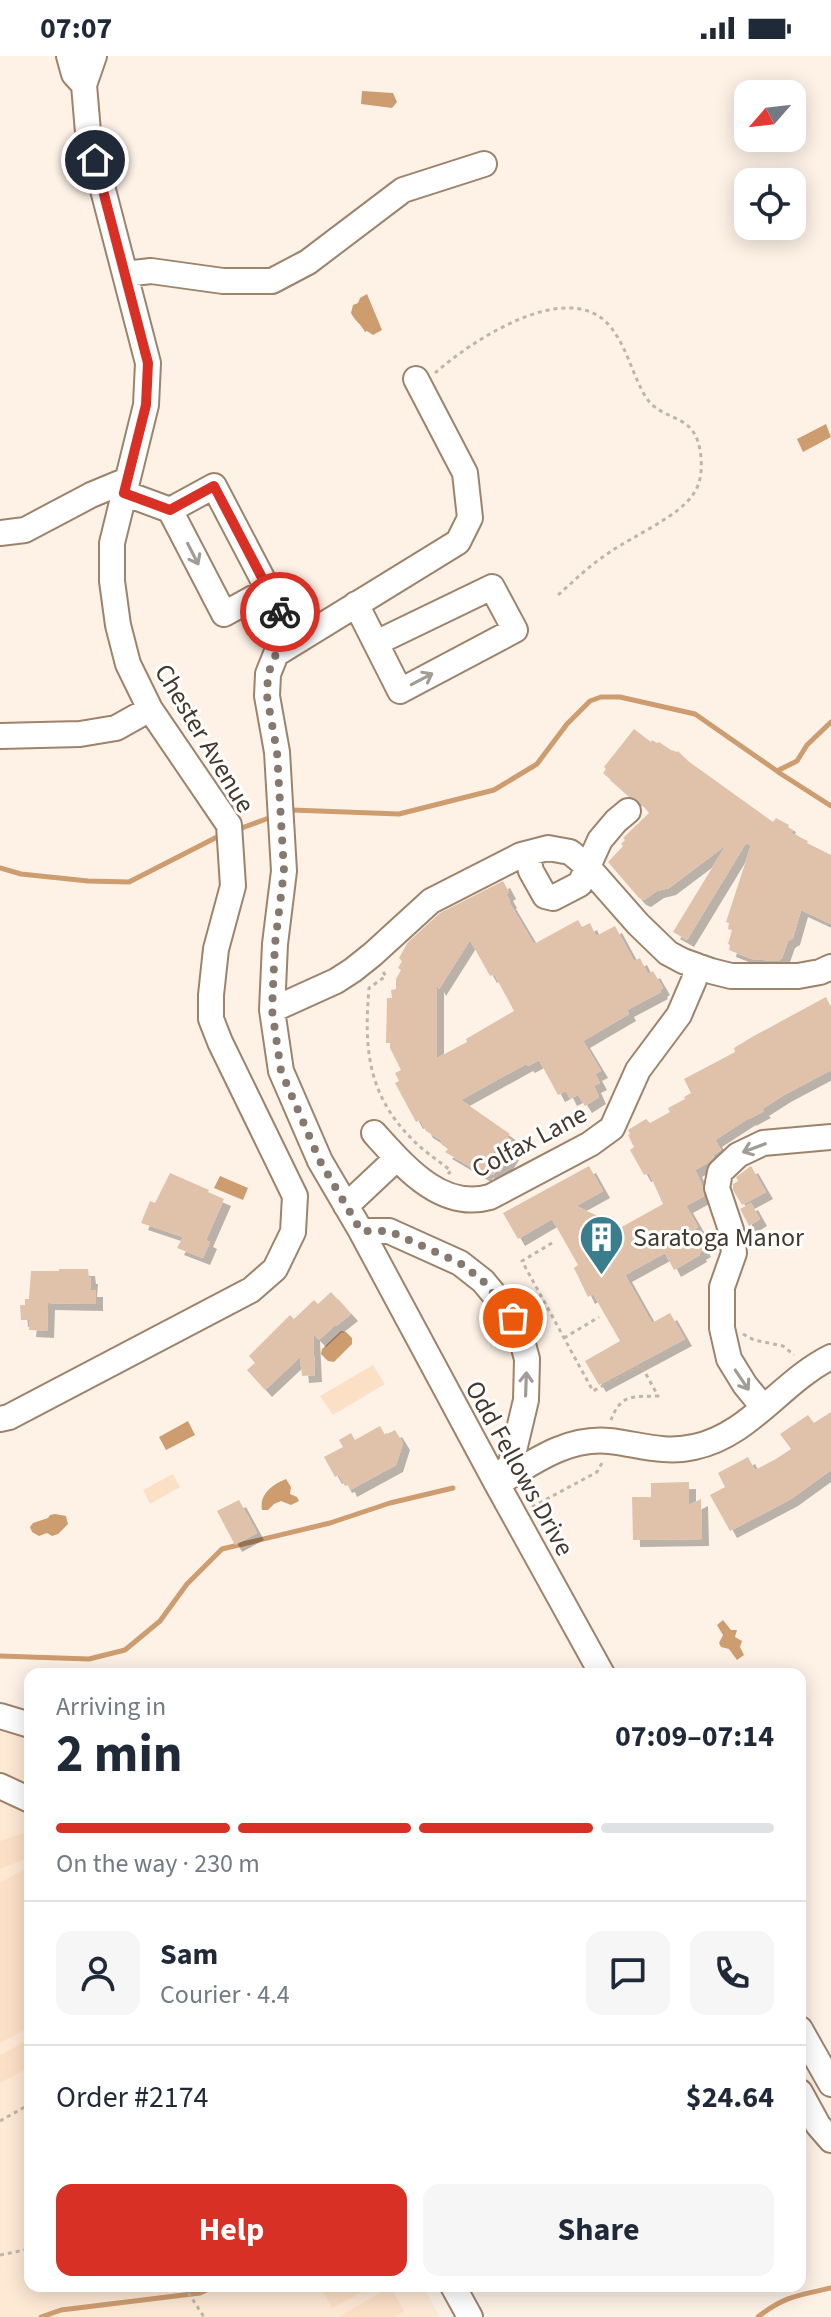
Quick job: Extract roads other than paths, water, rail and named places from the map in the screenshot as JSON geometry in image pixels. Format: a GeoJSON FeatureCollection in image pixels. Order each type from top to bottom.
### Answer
{"type":"FeatureCollection","features":[{"type":"Feature","properties":{"kind":"street"},"geometry":{"type":"LineString","coordinates":[[69,56],[74,74],[84,85]]}},
{"type":"Feature","properties":{"kind":"street","name":"Chester Avenue"},"geometry":{"type":"LineString","coordinates":[[0,1419],[251,1290],[275,1269],[293,1232],[295,1196],[211,1019],[216,949],[233,886],[229,825],[150,709],[128,664],[118,625],[112,581],[112,543],[146,405],[148,363],[88,132],[84,85],[94,56]]}},
{"type":"Feature","properties":{"kind":"street"},"geometry":{"type":"LineString","coordinates":[[125,274],[151,271],[223,281],[272,281],[308,262],[403,190],[484,164]]}},
{"type":"Feature","properties":{"kind":"street","name":"Odd Fellows Drive"},"geometry":{"type":"LineString","coordinates":[[420,384],[465,473],[470,518],[458,542],[276,654],[268,674],[267,696],[277,752],[284,871],[275,944],[272,1010],[281,1071],[320,1161],[599,1668]]}},
{"type":"Feature","properties":{"kind":"street"},"geometry":{"type":"LineString","coordinates":[[0,533],[25,530],[91,495],[126,486],[170,510],[224,614],[268,590]]}},
{"type":"Feature","properties":{"kind":"street"},"geometry":{"type":"LineString","coordinates":[[170,510],[214,486],[295,641]]}},
{"type":"Feature","properties":{"kind":"street"},"geometry":{"type":"LineString","coordinates":[[356,604],[400,691],[515,630],[492,587],[376,643]]}},
{"type":"Feature","properties":{"kind":"street"},"geometry":{"type":"LineString","coordinates":[[0,736],[80,734],[116,728],[150,709]]}},
{"type":"Feature","properties":{"kind":"street"},"geometry":{"type":"LineString","coordinates":[[527,854],[531,871],[545,896],[553,898],[580,884],[600,840],[628,811]]}},
{"type":"Feature","properties":{"kind":"street"},"geometry":{"type":"LineString","coordinates":[[272,1010],[336,981],[373,954],[431,901],[492,869],[548,848],[570,852],[587,866],[668,953],[697,966],[731,976],[798,976],[831,967]]}},
{"type":"Feature","properties":{"kind":"street","name":"Colfax Lane"},"geometry":{"type":"LineString","coordinates":[[374,1133],[397,1158],[436,1190],[459,1200],[476,1201],[490,1197],[590,1144],[612,1128],[638,1070],[679,1015],[697,966]]}},
{"type":"Feature","properties":{"kind":"street"},"geometry":{"type":"LineString","coordinates":[[763,1407],[729,1359],[722,1328],[722,1287],[734,1253],[731,1230],[717,1188],[720,1172],[738,1155],[763,1143],[831,1137]]}},
{"type":"Feature","properties":{"kind":"street"},"geometry":{"type":"LineString","coordinates":[[346,1206],[397,1158]]}},
{"type":"Feature","properties":{"kind":"street"},"geometry":{"type":"LineString","coordinates":[[361,1231],[389,1231],[460,1263],[483,1281],[518,1326],[527,1359],[526,1400],[511,1463],[497,1484]]}},
{"type":"Feature","properties":{"kind":"street"},"geometry":{"type":"LineString","coordinates":[[497,1484],[554,1449],[578,1442],[608,1441],[665,1451],[695,1447],[721,1438],[746,1422],[806,1371],[831,1357]]}},
{"type":"Feature","properties":{"kind":"street"},"geometry":{"type":"LineString","coordinates":[[0,1716],[24,1723]]}},
{"type":"Feature","properties":{"kind":"street"},"geometry":{"type":"LineString","coordinates":[[0,1786],[24,1797]]}},
{"type":"Feature","properties":{"kind":"street"},"geometry":{"type":"LineString","coordinates":[[806,2040],[831,2084]]}},
{"type":"Feature","properties":{"kind":"street"},"geometry":{"type":"LineString","coordinates":[[806,2103],[831,2140]]}},
{"type":"Feature","properties":{"kind":"street"},"geometry":{"type":"LineString","coordinates":[[456,2292],[470,2317]]}},
{"type":"Feature","properties":{"kind":"waterway"},"geometry":{"type":"LineString","coordinates":[[292,810],[399,814],[494,790],[537,764],[567,724],[590,701],[601,697],[620,697],[695,714],[777,771],[797,761],[807,745],[831,722]]}},
{"type":"Feature","properties":{"kind":"waterway"},"geometry":{"type":"LineString","coordinates":[[778,772],[831,806]]}},
{"type":"Feature","properties":{"kind":"waterway"},"geometry":{"type":"LineString","coordinates":[[239,829],[269,818]]}},
{"type":"Feature","properties":{"kind":"waterway"},"geometry":{"type":"LineString","coordinates":[[0,868],[21,874],[129,882],[219,836]]}},
{"type":"Feature","properties":{"kind":"waterway"},"geometry":{"type":"LineString","coordinates":[[0,1656],[89,1659],[125,1650],[160,1621],[187,1584],[222,1549],[330,1523],[390,1503],[453,1488]]}},
{"type":"Feature","properties":{"kind":"waterway"},"geometry":{"type":"LineString","coordinates":[[758,2317],[784,2300],[831,2288]]}},
{"type":"Feature","properties":{"kind":"waterway"},"geometry":{"type":"LineString","coordinates":[[41,2317],[61,2310],[202,2292]]}},
{"type":"Feature","properties":{"kind":"place","name":"Saratoga Manor"},"geometry":{"type":"Point","coordinates":[602,1276]}}]}
